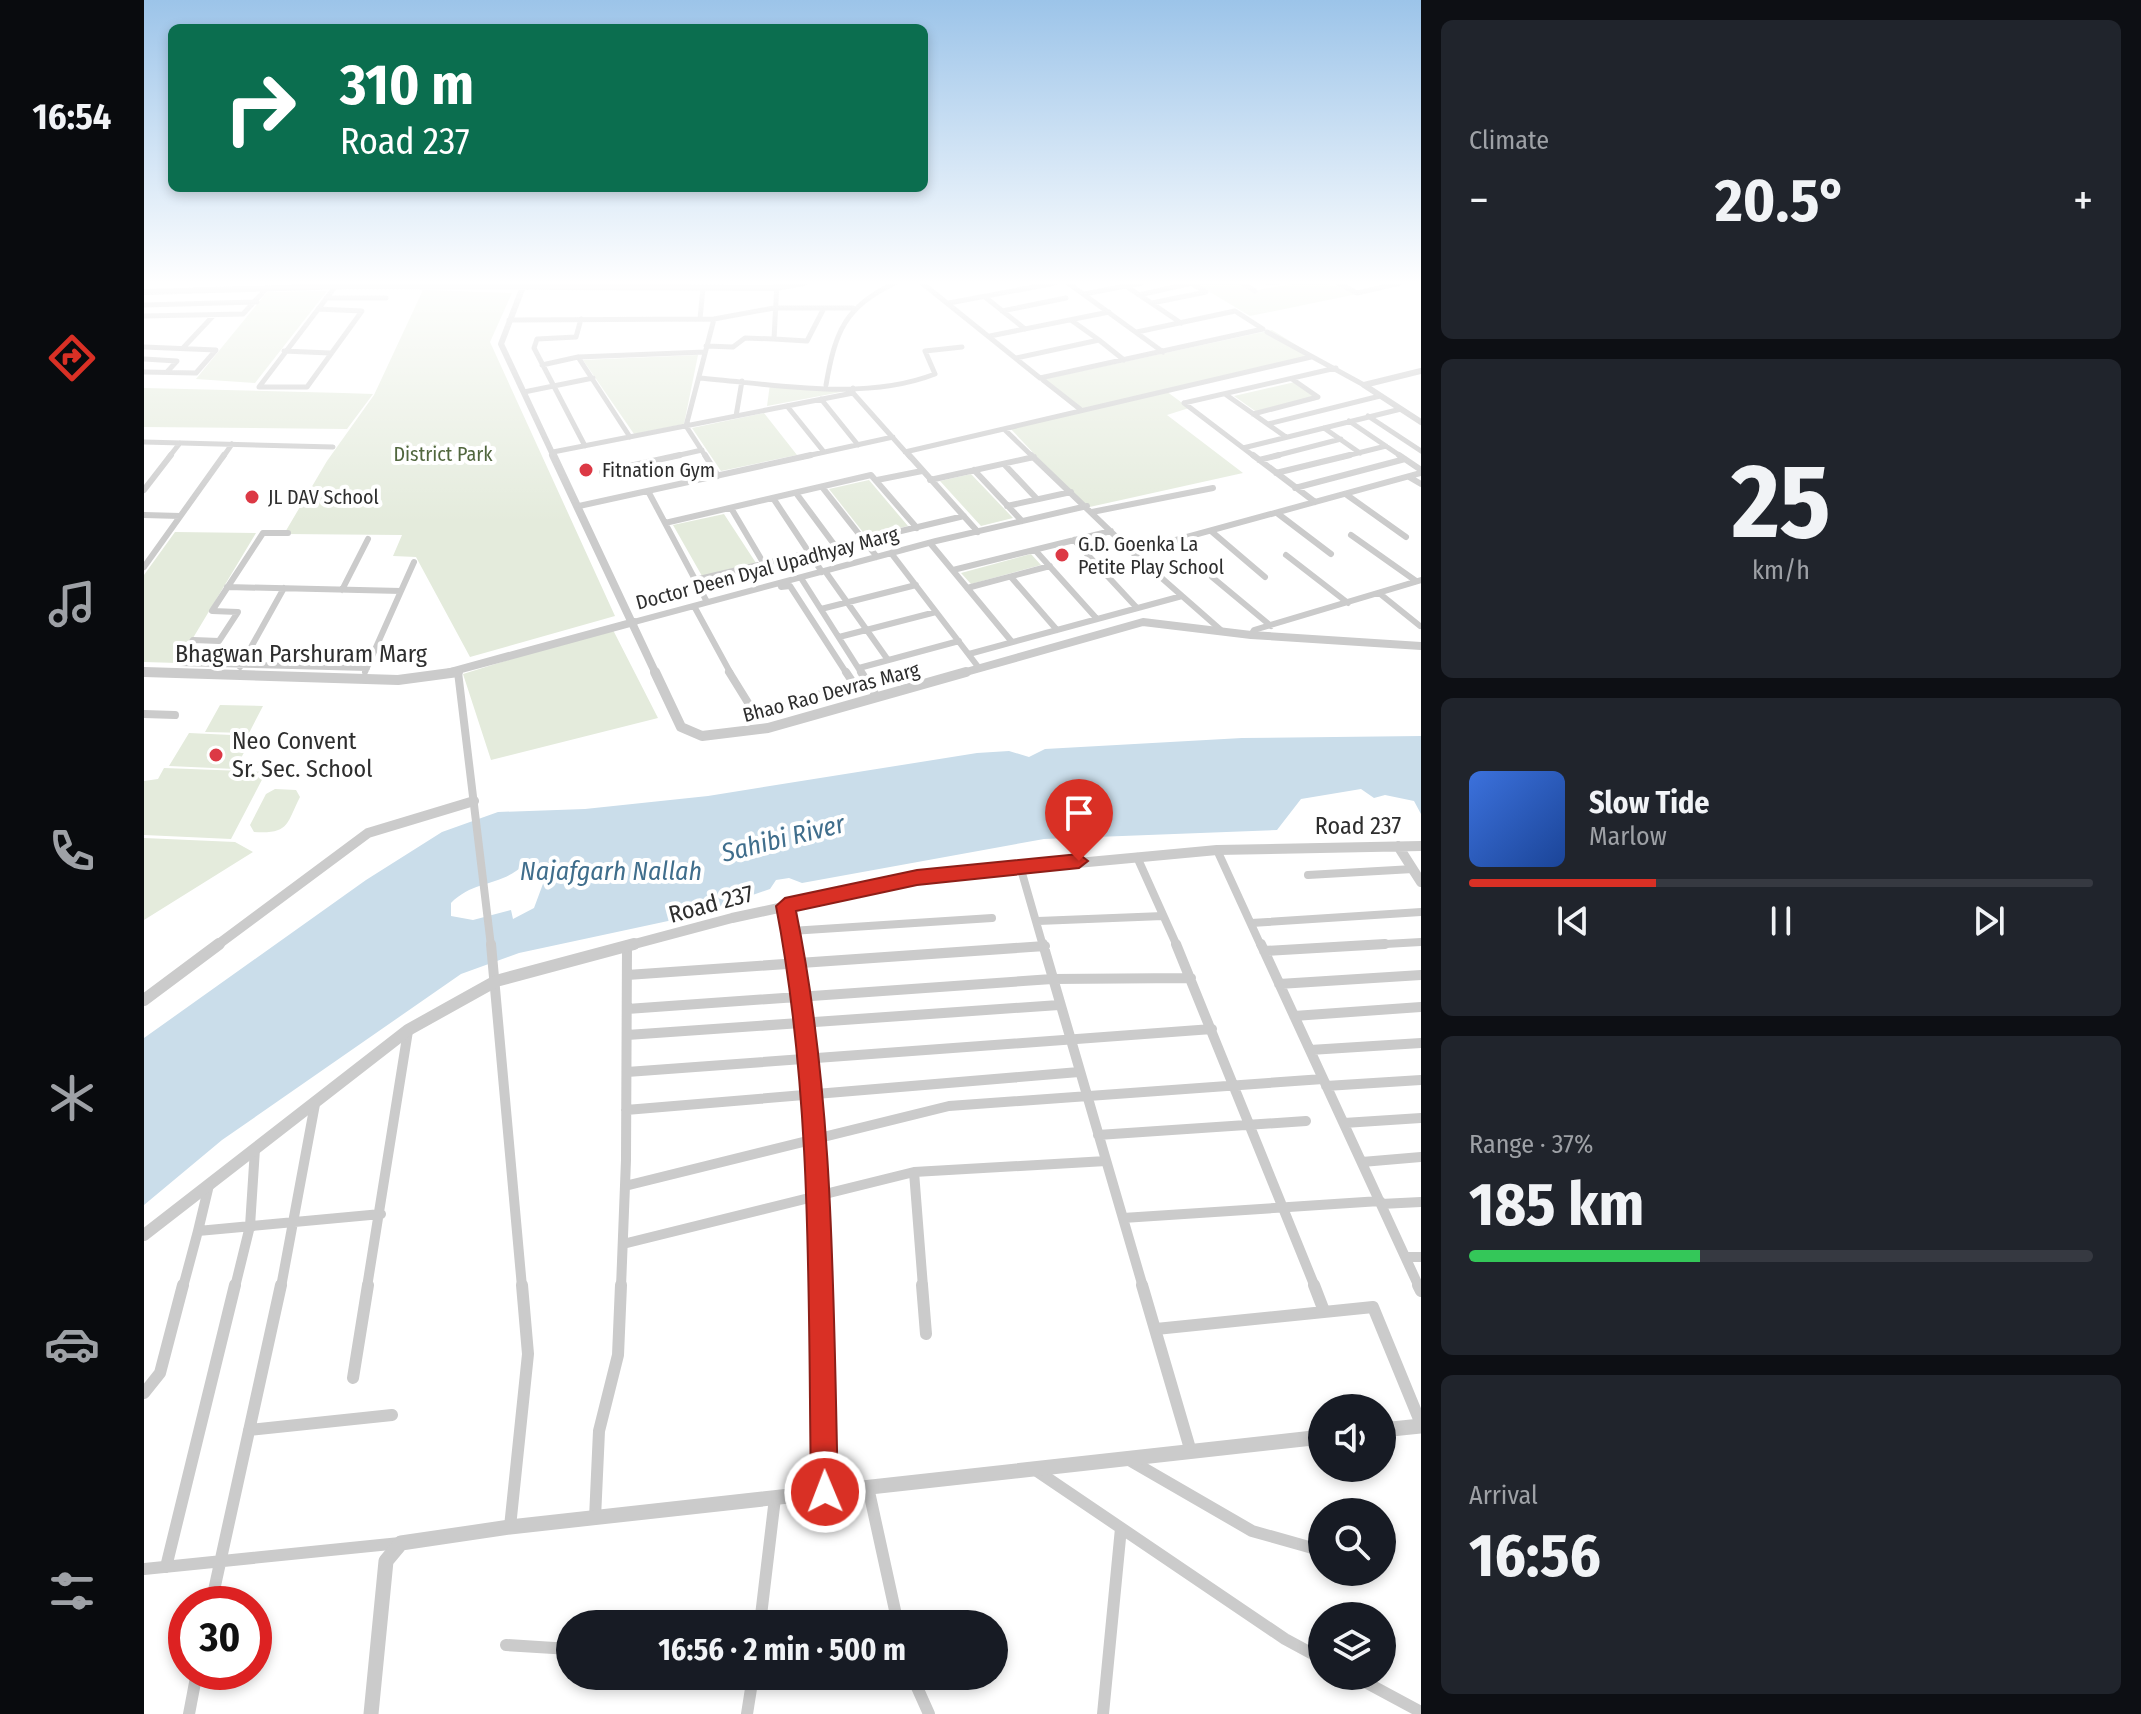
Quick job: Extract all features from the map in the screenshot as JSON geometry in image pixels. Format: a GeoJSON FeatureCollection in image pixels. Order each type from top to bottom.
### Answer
{"type":"FeatureCollection","features":[{"type":"Feature","properties":{"kind":"street"},"geometry":{"type":"LineString","coordinates":[[167,372],[175,363]]}},
{"type":"Feature","properties":{"kind":"street"},"geometry":{"type":"LineString","coordinates":[[144,372],[196,373],[205,363]]}},
{"type":"Feature","properties":{"kind":"street"},"geometry":{"type":"LineString","coordinates":[[276,363],[259,387],[307,387],[323,363]]}},
{"type":"Feature","properties":{"kind":"street","name":"Bhao Rao Devras Marg"},"geometry":{"type":"LineString","coordinates":[[510,363],[681,727],[702,736],[768,728],[1143,622],[1251,635],[1421,646]]}},
{"type":"Feature","properties":{"kind":"street"},"geometry":{"type":"LineString","coordinates":[[551,363],[542,365],[585,446]]}},
{"type":"Feature","properties":{"kind":"street"},"geometry":{"type":"LineString","coordinates":[[582,363],[630,437]]}},
{"type":"Feature","properties":{"kind":"street"},"geometry":{"type":"LineString","coordinates":[[703,363],[686,426],[718,476]]}},
{"type":"Feature","properties":{"kind":"street"},"geometry":{"type":"LineString","coordinates":[[826,385],[829,363]]}},
{"type":"Feature","properties":{"kind":"street"},"geometry":{"type":"LineString","coordinates":[[553,452],[853,390],[925,380],[935,374],[930,363]]}},
{"type":"Feature","properties":{"kind":"street"},"geometry":{"type":"LineString","coordinates":[[1022,363],[1040,378],[1110,363]]}},
{"type":"Feature","properties":{"kind":"street"},"geometry":{"type":"LineString","coordinates":[[905,452],[1284,363]]}},
{"type":"Feature","properties":{"kind":"street"},"geometry":{"type":"LineString","coordinates":[[1325,363],[1421,422]]}},
{"type":"Feature","properties":{"kind":"street"},"geometry":{"type":"LineString","coordinates":[[1315,502],[1184,403],[1336,368]]}},
{"type":"Feature","properties":{"kind":"street"},"geometry":{"type":"LineString","coordinates":[[1364,385],[1421,371]]}},
{"type":"Feature","properties":{"kind":"street"},"geometry":{"type":"LineString","coordinates":[[524,392],[593,378]]}},
{"type":"Feature","properties":{"kind":"street"},"geometry":{"type":"LineString","coordinates":[[699,378],[826,385],[853,390],[978,532]]}},
{"type":"Feature","properties":{"kind":"street"},"geometry":{"type":"LineString","coordinates":[[1253,414],[1318,397],[1292,379]]}},
{"type":"Feature","properties":{"kind":"street"},"geometry":{"type":"LineString","coordinates":[[1043,380],[1080,409]]}},
{"type":"Feature","properties":{"kind":"street"},"geometry":{"type":"LineString","coordinates":[[736,416],[742,381]]}},
{"type":"Feature","properties":{"kind":"street"},"geometry":{"type":"LineString","coordinates":[[1225,394],[1286,437]]}},
{"type":"Feature","properties":{"kind":"street"},"geometry":{"type":"LineString","coordinates":[[1268,424],[1380,396]]}},
{"type":"Feature","properties":{"kind":"street"},"geometry":{"type":"LineString","coordinates":[[821,399],[858,445]]}},
{"type":"Feature","properties":{"kind":"street"},"geometry":{"type":"LineString","coordinates":[[787,406],[824,452]]}},
{"type":"Feature","properties":{"kind":"street"},"geometry":{"type":"LineString","coordinates":[[1243,448],[1401,409]]}},
{"type":"Feature","properties":{"kind":"street"},"geometry":{"type":"LineString","coordinates":[[1368,416],[1421,451]]}},
{"type":"Feature","properties":{"kind":"street"},"geometry":{"type":"LineString","coordinates":[[1132,552],[1347,495],[1421,472],[1349,421]]}},
{"type":"Feature","properties":{"kind":"street"},"geometry":{"type":"LineString","coordinates":[[1324,428],[1360,453]]}},
{"type":"Feature","properties":{"kind":"street"},"geometry":{"type":"LineString","coordinates":[[1005,430],[1132,552],[1222,631]]}},
{"type":"Feature","properties":{"kind":"street"},"geometry":{"type":"LineString","coordinates":[[579,506],[893,437]]}},
{"type":"Feature","properties":{"kind":"street"},"geometry":{"type":"LineString","coordinates":[[1259,460],[1341,439]]}},
{"type":"Feature","properties":{"kind":"street"},"geometry":{"type":"LineString","coordinates":[[144,442],[333,447]]}},
{"type":"Feature","properties":{"kind":"street"},"geometry":{"type":"LineString","coordinates":[[144,490],[147,482],[180,443]]}},
{"type":"Feature","properties":{"kind":"street"},"geometry":{"type":"LineString","coordinates":[[144,567],[232,444]]}},
{"type":"Feature","properties":{"kind":"street"},"geometry":{"type":"LineString","coordinates":[[1276,473],[1386,446]]}},
{"type":"Feature","properties":{"kind":"street"},"geometry":{"type":"LineString","coordinates":[[602,472],[702,450]]}},
{"type":"Feature","properties":{"kind":"street"},"geometry":{"type":"LineString","coordinates":[[930,480],[1034,457]]}},
{"type":"Feature","properties":{"kind":"street"},"geometry":{"type":"LineString","coordinates":[[1295,488],[1405,459]]}},
{"type":"Feature","properties":{"kind":"street"},"geometry":{"type":"LineString","coordinates":[[1004,464],[1037,499]]}},
{"type":"Feature","properties":{"kind":"street"},"geometry":{"type":"LineString","coordinates":[[974,470],[1022,521]]}},
{"type":"Feature","properties":{"kind":"street"},"geometry":{"type":"LineString","coordinates":[[877,480],[922,471]]}},
{"type":"Feature","properties":{"kind":"street"},"geometry":{"type":"LineString","coordinates":[[665,523],[869,476],[877,480],[917,528]]}},
{"type":"Feature","properties":{"kind":"street"},"geometry":{"type":"LineString","coordinates":[[1409,477],[1421,484]]}},
{"type":"Feature","properties":{"kind":"street"},"geometry":{"type":"LineString","coordinates":[[822,487],[877,557]]}},
{"type":"Feature","properties":{"kind":"street","name":"Doctor Deen Dyal Upadhyay Marg"},"geometry":{"type":"LineString","coordinates":[[458,672],[930,543],[1022,521],[1213,488]]}},
{"type":"Feature","properties":{"kind":"street"},"geometry":{"type":"LineString","coordinates":[[648,491],[707,602]]}},
{"type":"Feature","properties":{"kind":"street"},"geometry":{"type":"LineString","coordinates":[[1007,506],[1071,492]]}},
{"type":"Feature","properties":{"kind":"street"},"geometry":{"type":"LineString","coordinates":[[796,493],[836,547]]}},
{"type":"Feature","properties":{"kind":"street"},"geometry":{"type":"LineString","coordinates":[[1347,495],[1406,537]]}},
{"type":"Feature","properties":{"kind":"street"},"geometry":{"type":"LineString","coordinates":[[773,498],[888,660]]}},
{"type":"Feature","properties":{"kind":"street"},"geometry":{"type":"LineString","coordinates":[[731,508],[764,564]]}},
{"type":"Feature","properties":{"kind":"street"},"geometry":{"type":"LineString","coordinates":[[1277,513],[1331,554]]}},
{"type":"Feature","properties":{"kind":"street"},"geometry":{"type":"LineString","coordinates":[[144,515],[180,516]]}},
{"type":"Feature","properties":{"kind":"street"},"geometry":{"type":"LineString","coordinates":[[695,580],[964,516]]}},
{"type":"Feature","properties":{"kind":"street"},"geometry":{"type":"LineString","coordinates":[[953,570],[1111,531]]}},
{"type":"Feature","properties":{"kind":"street"},"geometry":{"type":"LineString","coordinates":[[1211,531],[1265,577]]}},
{"type":"Feature","properties":{"kind":"street"},"geometry":{"type":"LineString","coordinates":[[172,673],[193,640],[219,641],[238,612],[212,611],[263,533],[288,533]]}},
{"type":"Feature","properties":{"kind":"street"},"geometry":{"type":"LineString","coordinates":[[1351,535],[1418,580]]}},
{"type":"Feature","properties":{"kind":"street"},"geometry":{"type":"LineString","coordinates":[[342,590],[368,539]]}},
{"type":"Feature","properties":{"kind":"street"},"geometry":{"type":"LineString","coordinates":[[1074,540],[1137,608]]}},
{"type":"Feature","properties":{"kind":"street"},"geometry":{"type":"LineString","coordinates":[[930,543],[1012,642]]}},
{"type":"Feature","properties":{"kind":"street"},"geometry":{"type":"LineString","coordinates":[[144,548],[158,548]]}},
{"type":"Feature","properties":{"kind":"street"},"geometry":{"type":"LineString","coordinates":[[1035,550],[1097,619]]}},
{"type":"Feature","properties":{"kind":"street"},"geometry":{"type":"LineString","coordinates":[[891,553],[979,668]]}},
{"type":"Feature","properties":{"kind":"street"},"geometry":{"type":"LineString","coordinates":[[1286,555],[1348,603]]}},
{"type":"Feature","properties":{"kind":"street"},"geometry":{"type":"LineString","coordinates":[[362,679],[414,562]]}},
{"type":"Feature","properties":{"kind":"street"},"geometry":{"type":"LineString","coordinates":[[967,588],[1050,566]]}},
{"type":"Feature","properties":{"kind":"street"},"geometry":{"type":"LineString","coordinates":[[1011,577],[1057,630]]}},
{"type":"Feature","properties":{"kind":"street"},"geometry":{"type":"LineString","coordinates":[[1212,577],[1271,626]]}},
{"type":"Feature","properties":{"kind":"street"},"geometry":{"type":"LineString","coordinates":[[801,578],[877,697]]}},
{"type":"Feature","properties":{"kind":"street"},"geometry":{"type":"LineString","coordinates":[[1251,635],[1418,580]]}},
{"type":"Feature","properties":{"kind":"street"},"geometry":{"type":"LineString","coordinates":[[821,609],[916,585]]}},
{"type":"Feature","properties":{"kind":"street"},"geometry":{"type":"LineString","coordinates":[[790,586],[854,684],[755,714],[751,712],[696,608],[790,586]]}},
{"type":"Feature","properties":{"kind":"street"},"geometry":{"type":"LineString","coordinates":[[227,587],[401,591]]}},
{"type":"Feature","properties":{"kind":"street"},"geometry":{"type":"LineString","coordinates":[[236,675],[284,588]]}},
{"type":"Feature","properties":{"kind":"street"},"geometry":{"type":"LineString","coordinates":[[1379,593],[1420,626]]}},
{"type":"Feature","properties":{"kind":"street"},"geometry":{"type":"LineString","coordinates":[[969,654],[1182,596]]}},
{"type":"Feature","properties":{"kind":"street"},"geometry":{"type":"LineString","coordinates":[[839,637],[936,612]]}},
{"type":"Feature","properties":{"kind":"street"},"geometry":{"type":"LineString","coordinates":[[859,668],[959,641]]}},
{"type":"Feature","properties":{"kind":"street"},"geometry":{"type":"LineString","coordinates":[[178,663],[367,668]]}},
{"type":"Feature","properties":{"kind":"street"},"geometry":{"type":"LineString","coordinates":[[458,672],[496,981],[528,1354],[510,1527]]}},
{"type":"Feature","properties":{"kind":"street","name":"Bhagwan Parshuram Marg"},"geometry":{"type":"LineString","coordinates":[[145,674],[398,680],[458,672]]}},
{"type":"Feature","properties":{"kind":"street"},"geometry":{"type":"LineString","coordinates":[[144,714],[175,715]]}},
{"type":"Feature","properties":{"kind":"street"},"geometry":{"type":"LineString","coordinates":[[144,1000],[368,833],[474,806]]}},
{"type":"Feature","properties":{"kind":"street"},"geometry":{"type":"LineString","coordinates":[[1398,846],[1421,882]]}},
{"type":"Feature","properties":{"kind":"street","name":"Road 237"},"geometry":{"type":"LineString","coordinates":[[144,1235],[408,1030],[496,981],[785,906],[917,878],[1217,850],[1421,846]]}},
{"type":"Feature","properties":{"kind":"street"},"geometry":{"type":"LineString","coordinates":[[1217,850],[1421,1291]]}},
{"type":"Feature","properties":{"kind":"street"},"geometry":{"type":"LineString","coordinates":[[1137,857],[1191,978],[1324,1311]]}},
{"type":"Feature","properties":{"kind":"street"},"geometry":{"type":"LineString","coordinates":[[1020,866],[1191,1452]]}},
{"type":"Feature","properties":{"kind":"street"},"geometry":{"type":"LineString","coordinates":[[1308,875],[1413,869]]}},
{"type":"Feature","properties":{"kind":"street"},"geometry":{"type":"LineString","coordinates":[[785,906],[797,963],[819,1196],[825,1492]]}},
{"type":"Feature","properties":{"kind":"street"},"geometry":{"type":"LineString","coordinates":[[1251,923],[1421,912]]}},
{"type":"Feature","properties":{"kind":"street"},"geometry":{"type":"LineString","coordinates":[[1038,921],[1163,916]]}},
{"type":"Feature","properties":{"kind":"street"},"geometry":{"type":"LineString","coordinates":[[791,931],[992,918]]}},
{"type":"Feature","properties":{"kind":"street"},"geometry":{"type":"LineString","coordinates":[[1264,951],[1421,942]]}},
{"type":"Feature","properties":{"kind":"street"},"geometry":{"type":"LineString","coordinates":[[627,975],[1045,946]]}},
{"type":"Feature","properties":{"kind":"street"},"geometry":{"type":"LineString","coordinates":[[595,1518],[599,1431],[618,1355],[625,1186],[627,947]]}},
{"type":"Feature","properties":{"kind":"street"},"geometry":{"type":"LineString","coordinates":[[1279,984],[1421,975]]}},
{"type":"Feature","properties":{"kind":"street"},"geometry":{"type":"LineString","coordinates":[[627,1009],[1052,979],[1191,978]]}},
{"type":"Feature","properties":{"kind":"street"},"geometry":{"type":"LineString","coordinates":[[627,1035],[1059,1005]]}},
{"type":"Feature","properties":{"kind":"street"},"geometry":{"type":"LineString","coordinates":[[1294,1016],[1421,1007]]}},
{"type":"Feature","properties":{"kind":"street"},"geometry":{"type":"LineString","coordinates":[[627,1072],[1212,1029]]}},
{"type":"Feature","properties":{"kind":"street"},"geometry":{"type":"LineString","coordinates":[[353,1378],[408,1030]]}},
{"type":"Feature","properties":{"kind":"street"},"geometry":{"type":"LineString","coordinates":[[1310,1050],[1421,1043]]}},
{"type":"Feature","properties":{"kind":"street"},"geometry":{"type":"LineString","coordinates":[[626,1110],[1079,1072]]}},
{"type":"Feature","properties":{"kind":"street"},"geometry":{"type":"LineString","coordinates":[[625,1186],[812,1137],[949,1106],[1234,1086],[1421,1080]]}},
{"type":"Feature","properties":{"kind":"street"},"geometry":{"type":"LineString","coordinates":[[214,1586],[295,1222],[315,1101]]}},
{"type":"Feature","properties":{"kind":"street"},"geometry":{"type":"LineString","coordinates":[[1344,1123],[1421,1118]]}},
{"type":"Feature","properties":{"kind":"street"},"geometry":{"type":"LineString","coordinates":[[1098,1135],[1306,1121]]}},
{"type":"Feature","properties":{"kind":"street"},"geometry":{"type":"LineString","coordinates":[[166,1567],[250,1226],[255,1148]]}},
{"type":"Feature","properties":{"kind":"street"},"geometry":{"type":"LineString","coordinates":[[1362,1162],[1421,1157]]}},
{"type":"Feature","properties":{"kind":"street"},"geometry":{"type":"LineString","coordinates":[[623,1244],[914,1172],[1106,1161]]}},
{"type":"Feature","properties":{"kind":"street"},"geometry":{"type":"LineString","coordinates":[[914,1172],[926,1334]]}},
{"type":"Feature","properties":{"kind":"street"},"geometry":{"type":"LineString","coordinates":[[144,1393],[160,1373],[210,1184]]}},
{"type":"Feature","properties":{"kind":"street"},"geometry":{"type":"LineString","coordinates":[[1123,1218],[1421,1202]]}},
{"type":"Feature","properties":{"kind":"street"},"geometry":{"type":"LineString","coordinates":[[198,1231],[381,1214]]}},
{"type":"Feature","properties":{"kind":"street"},"geometry":{"type":"LineString","coordinates":[[1406,1257],[1421,1257]]}},
{"type":"Feature","properties":{"kind":"street"},"geometry":{"type":"LineString","coordinates":[[1156,1329],[1373,1307],[1421,1425],[1396,1428]]}},
{"type":"Feature","properties":{"kind":"street"},"geometry":{"type":"LineString","coordinates":[[249,1430],[392,1415]]}},
{"type":"Feature","properties":{"kind":"street"},"geometry":{"type":"LineString","coordinates":[[144,1569],[401,1543],[510,1527],[1308,1439]]}},
{"type":"Feature","properties":{"kind":"street"},"geometry":{"type":"LineString","coordinates":[[1127,1459],[1252,1531],[1308,1547]]}},
{"type":"Feature","properties":{"kind":"street"},"geometry":{"type":"LineString","coordinates":[[1033,1469],[1308,1651]]}},
{"type":"Feature","properties":{"kind":"street"},"geometry":{"type":"LineString","coordinates":[[868,1487],[895,1610]]}},
{"type":"Feature","properties":{"kind":"street"},"geometry":{"type":"LineString","coordinates":[[762,1610],[775,1498]]}},
{"type":"Feature","properties":{"kind":"street"},"geometry":{"type":"LineString","coordinates":[[1103,1714],[1121,1528]]}},
{"type":"Feature","properties":{"kind":"street"},"geometry":{"type":"LineString","coordinates":[[371,1714],[386,1561],[401,1543]]}},
{"type":"Feature","properties":{"kind":"street"},"geometry":{"type":"LineString","coordinates":[[506,1645],[556,1650]]}},
{"type":"Feature","properties":{"kind":"street"},"geometry":{"type":"LineString","coordinates":[[189,1714],[194,1690]]}},
{"type":"Feature","properties":{"kind":"street"},"geometry":{"type":"LineString","coordinates":[[747,1714],[751,1690]]}},
{"type":"Feature","properties":{"kind":"street"},"geometry":{"type":"LineString","coordinates":[[918,1690],[929,1714]]}},
{"type":"Feature","properties":{"kind":"street"},"geometry":{"type":"LineString","coordinates":[[1380,1690],[1421,1712]]}},
{"type":"Feature","properties":{"kind":"green space"},"geometry":{"type":"Polygon","coordinates":[[[209,363],[271,363],[255,383],[196,379],[209,363]]]}},
{"type":"Feature","properties":{"kind":"green space","name":"District Park"},"geometry":{"type":"Polygon","coordinates":[[[389,363],[500,363],[615,616],[470,657],[416,557],[393,556],[402,535],[284,534],[327,461],[374,395],[389,363]]]}},
{"type":"Feature","properties":{"kind":"green space"},"geometry":{"type":"Polygon","coordinates":[[[585,363],[696,363],[684,424],[634,434],[585,363]]]}},
{"type":"Feature","properties":{"kind":"green space"},"geometry":{"type":"Polygon","coordinates":[[[1119,363],[1284,363],[1166,391],[1189,408],[1167,415],[1243,473],[1085,508],[1009,427],[1077,410],[1040,380],[1119,363]]]}},
{"type":"Feature","properties":{"kind":"green space"},"geometry":{"type":"Polygon","coordinates":[[[1295,382],[1320,399],[1258,413],[1234,396],[1295,382]]]}},
{"type":"Feature","properties":{"kind":"green space"},"geometry":{"type":"Polygon","coordinates":[[[770,384],[857,389],[767,406],[770,384]]]}},
{"type":"Feature","properties":{"kind":"green space"},"geometry":{"type":"Polygon","coordinates":[[[144,388],[373,394],[347,429],[144,427],[144,388]]]}},
{"type":"Feature","properties":{"kind":"green space"},"geometry":{"type":"Polygon","coordinates":[[[764,413],[797,455],[721,471],[692,428],[764,413]]]}},
{"type":"Feature","properties":{"kind":"green space"},"geometry":{"type":"Polygon","coordinates":[[[971,474],[1013,518],[981,526],[940,481],[971,474]]]}},
{"type":"Feature","properties":{"kind":"green space"},"geometry":{"type":"Polygon","coordinates":[[[869,480],[908,526],[866,536],[829,489],[869,480]]]}},
{"type":"Feature","properties":{"kind":"green space"},"geometry":{"type":"Polygon","coordinates":[[[724,514],[756,563],[702,576],[673,525],[724,514]]]}},
{"type":"Feature","properties":{"kind":"green space"},"geometry":{"type":"Polygon","coordinates":[[[175,532],[256,533],[178,663],[144,662],[144,575],[175,532]]]}},
{"type":"Feature","properties":{"kind":"green space"},"geometry":{"type":"Polygon","coordinates":[[[1031,554],[1041,565],[971,584],[961,573],[1031,554]]]}},
{"type":"Feature","properties":{"kind":"green space"},"geometry":{"type":"Polygon","coordinates":[[[612,628],[658,718],[491,760],[463,674],[612,628]]]}},
{"type":"Feature","properties":{"kind":"green space"},"geometry":{"type":"Polygon","coordinates":[[[220,705],[263,706],[249,733],[205,732],[220,705]]]}},
{"type":"Feature","properties":{"kind":"green space"},"geometry":{"type":"Polygon","coordinates":[[[189,733],[253,736],[235,769],[169,766],[189,733]]]}},
{"type":"Feature","properties":{"kind":"green space"},"geometry":{"type":"Polygon","coordinates":[[[164,768],[266,772],[231,839],[144,835],[144,781],[158,779],[164,768]]]}},
{"type":"Feature","properties":{"kind":"green space"},"geometry":{"type":"Polygon","coordinates":[[[275,789],[296,790],[300,797],[292,815],[280,829],[254,832],[250,825],[266,794],[275,789]]]}},
{"type":"Feature","properties":{"kind":"green space"},"geometry":{"type":"Polygon","coordinates":[[[144,838],[235,842],[253,852],[144,920],[144,838]]]}},
{"type":"Feature","properties":{"kind":"water","name":"Najafgarh Nallah"},"geometry":{"type":"Polygon","coordinates":[[[1421,736],[1421,814],[1414,801],[1385,795],[1374,798],[1361,789],[1301,799],[1277,830],[1044,839],[802,883],[789,878],[776,880],[770,889],[696,915],[519,953],[461,974],[222,1140],[144,1205],[144,1038],[366,880],[442,832],[498,812],[585,809],[708,796],[977,753],[1009,751],[1029,757],[1045,749],[1242,738],[1421,736]],[[525,864],[506,877],[460,895],[451,903],[451,916],[473,920],[511,910],[513,919],[534,908],[547,873],[539,864],[525,864]]]}},
{"type":"Feature","properties":{"kind":"place","name":"Fitnation Gym"},"geometry":{"type":"Point","coordinates":[586,470]}},
{"type":"Feature","properties":{"kind":"place","name":"JL DAV School"},"geometry":{"type":"Point","coordinates":[252,497]}},
{"type":"Feature","properties":{"kind":"place","name":"G.D. Goenka La Petite Play School"},"geometry":{"type":"Point","coordinates":[1062,555]}},
{"type":"Feature","properties":{"kind":"place","name":"Neo Convent Sr. Sec. School"},"geometry":{"type":"Point","coordinates":[216,755]}},
{"type":"Feature","properties":{"kind":"route"},"geometry":{"type":"LineString","coordinates":[[825,1492],[819,1196],[797,963],[785,906],[917,878],[1079,861]]}},
{"type":"Feature","properties":{"kind":"water label","name":"Sahibi River"},"geometry":{"type":"Point","coordinates":[783,838]}}]}
